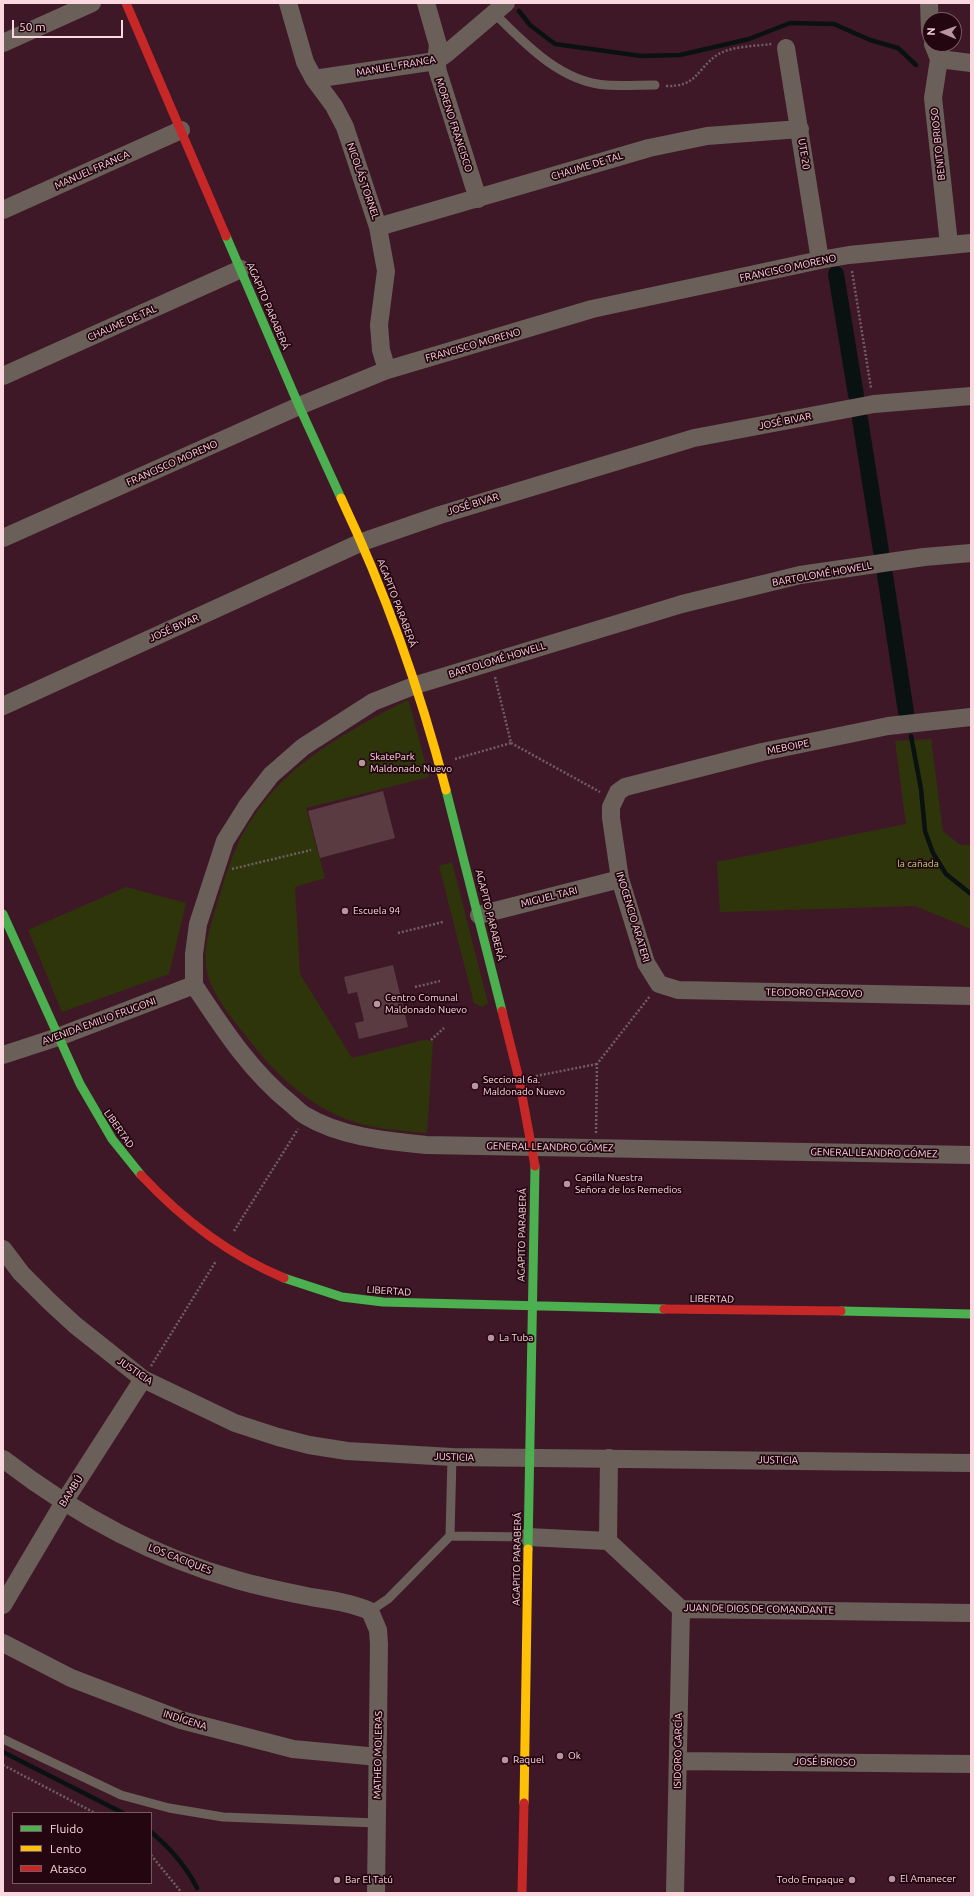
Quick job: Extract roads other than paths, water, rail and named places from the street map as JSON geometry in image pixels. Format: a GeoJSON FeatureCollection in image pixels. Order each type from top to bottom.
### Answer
{"type":"FeatureCollection","features":[{"type":"Feature","properties":{"kind":"street"},"geometry":{"type":"LineString","coordinates":[[3,43],[92,3]]}},
{"type":"Feature","properties":{"kind":"street","name":"AGAPITO PARABERÁ"},"geometry":{"type":"LineString","coordinates":[[126,3],[299,406],[362,542],[416,685],[439,763],[479,914],[519,1079],[535,1164],[522,1893]]}},
{"type":"Feature","properties":{"kind":"street","name":"NICOLÁS TORNEL"},"geometry":{"type":"LineString","coordinates":[[288,3],[305,62],[314,79],[334,106],[345,127],[378,228],[386,271],[379,325],[381,350],[387,370]]}},
{"type":"Feature","properties":{"kind":"street","name":"MORENO FRANCISCO"},"geometry":{"type":"LineString","coordinates":[[426,3],[438,45],[436,61],[438,72],[478,199]]}},
{"type":"Feature","properties":{"kind":"street","name":"MANUEL FRANCA"},"geometry":{"type":"LineString","coordinates":[[314,79],[436,61],[501,9]]}},
{"type":"Feature","properties":{"kind":"street","name":"UTE 20"},"geometry":{"type":"LineString","coordinates":[[786,48],[820,260]]}},
{"type":"Feature","properties":{"kind":"street"},"geometry":{"type":"LineString","coordinates":[[936,52],[971,63]]}},
{"type":"Feature","properties":{"kind":"street","name":"BENITO BRIOSO"},"geometry":{"type":"LineString","coordinates":[[936,52],[933,98],[949,244]]}},
{"type":"Feature","properties":{"kind":"street","name":"CHAUME DE TAL"},"geometry":{"type":"LineString","coordinates":[[378,228],[649,148],[707,136],[800,129]]}},
{"type":"Feature","properties":{"kind":"street","name":"MANUEL FRANCA"},"geometry":{"type":"LineString","coordinates":[[3,210],[181,130]]}},
{"type":"Feature","properties":{"kind":"street","name":"FRANCISCO MORENO"},"geometry":{"type":"LineString","coordinates":[[3,538],[299,406],[387,370],[592,310],[820,260],[849,255],[971,243]]}},
{"type":"Feature","properties":{"kind":"street","name":"CHAUME DE TAL"},"geometry":{"type":"LineString","coordinates":[[3,376],[241,269]]}},
{"type":"Feature","properties":{"kind":"street","name":"JOSÉ BIVAR"},"geometry":{"type":"LineString","coordinates":[[3,706],[362,542],[440,514],[694,438],[874,404],[971,396]]}},
{"type":"Feature","properties":{"kind":"street","name":"BARTOLOMÉ HOWELL"},"geometry":{"type":"LineString","coordinates":[[194,985],[194,954],[200,917],[225,841],[247,806],[271,775],[303,747],[373,702],[416,685],[491,661],[682,604],[800,575],[924,557],[971,553]]}},
{"type":"Feature","properties":{"kind":"street","name":"MEBOIPE"},"geometry":{"type":"LineString","coordinates":[[614,799],[625,787],[762,752],[888,726],[971,717]]}},
{"type":"Feature","properties":{"kind":"street","name":"INOCENCIO ARATERI"},"geometry":{"type":"LineString","coordinates":[[614,799],[611,818],[620,879],[646,963],[658,984]]}},
{"type":"Feature","properties":{"kind":"street","name":"MIGUEL TARI"},"geometry":{"type":"LineString","coordinates":[[479,914],[620,879]]}},
{"type":"Feature","properties":{"kind":"street","name":"LIBERTAD"},"geometry":{"type":"LineString","coordinates":[[3,914],[75,1077],[92,1111],[113,1142],[164,1200],[191,1224],[250,1263],[307,1287],[356,1300],[381,1303],[971,1314]]}},
{"type":"Feature","properties":{"kind":"street","name":"TEODORO CHACOVO"},"geometry":{"type":"LineString","coordinates":[[658,984],[678,990],[971,996]]}},
{"type":"Feature","properties":{"kind":"street","name":"AVENIDA EMILIO FRUGONI"},"geometry":{"type":"LineString","coordinates":[[3,1055],[58,1037],[194,985]]}},
{"type":"Feature","properties":{"kind":"street","name":"GENERAL LEANDRO GÓMEZ"},"geometry":{"type":"LineString","coordinates":[[194,985],[237,1048],[276,1092],[306,1116],[348,1134],[426,1145],[971,1155]]}},
{"type":"Feature","properties":{"kind":"street","name":"JUSTICIA"},"geometry":{"type":"LineString","coordinates":[[3,1249],[21,1273],[49,1301],[75,1325],[143,1379],[235,1423],[278,1437],[347,1451],[452,1457],[971,1463]]}},
{"type":"Feature","properties":{"kind":"street","name":"BAMBÚ"},"geometry":{"type":"LineString","coordinates":[[3,1605],[64,1502],[143,1379]]}},
{"type":"Feature","properties":{"kind":"street"},"geometry":{"type":"LineString","coordinates":[[528,1538],[608,1541],[609,1458]]}},
{"type":"Feature","properties":{"kind":"street","name":"LOS CACIQUES"},"geometry":{"type":"LineString","coordinates":[[3,1459],[64,1502],[124,1537],[184,1562],[236,1580],[357,1605],[372,1614]]}},
{"type":"Feature","properties":{"kind":"street","name":"JUAN DE DIOS DE COMANDANTE"},"geometry":{"type":"LineString","coordinates":[[608,1541],[681,1609],[971,1614]]}},
{"type":"Feature","properties":{"kind":"street","name":"ISIDORO GARCÍA"},"geometry":{"type":"LineString","coordinates":[[675,1893],[681,1609]]}},
{"type":"Feature","properties":{"kind":"street","name":"MATHEO MOLERAS"},"geometry":{"type":"LineString","coordinates":[[372,1614],[378,1630],[379,1644],[376,1893]]}},
{"type":"Feature","properties":{"kind":"street","name":"INDÍGENA"},"geometry":{"type":"LineString","coordinates":[[3,1643],[71,1678],[181,1720],[293,1749],[378,1757]]}},
{"type":"Feature","properties":{"kind":"street","name":"JOSÉ BRIOSO"},"geometry":{"type":"LineString","coordinates":[[678,1761],[971,1764]]}},
{"type":"Feature","properties":{"kind":"lane"},"geometry":{"type":"LineString","coordinates":[[501,9],[529,48],[572,76],[605,85],[655,85]]}},
{"type":"Feature","properties":{"kind":"lane"},"geometry":{"type":"LineString","coordinates":[[372,1614],[450,1536],[452,1457]]}},
{"type":"Feature","properties":{"kind":"lane"},"geometry":{"type":"LineString","coordinates":[[450,1536],[528,1538]]}},
{"type":"Feature","properties":{"kind":"lane"},"geometry":{"type":"LineString","coordinates":[[3,1738],[121,1795],[169,1808],[223,1817],[377,1823]]}},
{"type":"Feature","properties":{"kind":"waterway"},"geometry":{"type":"LineString","coordinates":[[519,11],[530,25],[555,44],[641,56],[680,55],[749,39],[790,23],[834,24],[870,40],[898,48],[916,65]]}},
{"type":"Feature","properties":{"kind":"waterway"},"geometry":{"type":"LineString","coordinates":[[836,274],[856,395]]}},
{"type":"Feature","properties":{"kind":"waterway"},"geometry":{"type":"LineString","coordinates":[[860,419],[881,551]]}},
{"type":"Feature","properties":{"kind":"waterway"},"geometry":{"type":"LineString","coordinates":[[885,575],[906,712]]}},
{"type":"Feature","properties":{"kind":"waterway"},"geometry":{"type":"LineString","coordinates":[[911,736],[921,789],[925,831],[933,853],[946,874],[971,894]]}},
{"type":"Feature","properties":{"kind":"waterway"},"geometry":{"type":"LineString","coordinates":[[3,1752],[121,1812]]}},
{"type":"Feature","properties":{"kind":"waterway"},"geometry":{"type":"LineString","coordinates":[[152,1833],[165,1844],[177,1858],[188,1872],[197,1888]]}},
{"type":"Feature","properties":{"kind":"place","name":"SkatePark Maldonado Nuevo"},"geometry":{"type":"Point","coordinates":[362,763]}},
{"type":"Feature","properties":{"kind":"place","name":"Escuela 94"},"geometry":{"type":"Point","coordinates":[345,911]}},
{"type":"Feature","properties":{"kind":"place","name":"Centro Comunal Maldonado Nuevo"},"geometry":{"type":"Point","coordinates":[377,1004]}},
{"type":"Feature","properties":{"kind":"place","name":"Seccional 6a. Maldonado Nuevo"},"geometry":{"type":"Point","coordinates":[475,1086]}},
{"type":"Feature","properties":{"kind":"place","name":"Capilla Nuestra Señora de los Remedios"},"geometry":{"type":"Point","coordinates":[567,1184]}},
{"type":"Feature","properties":{"kind":"place","name":"La Tuba"},"geometry":{"type":"Point","coordinates":[491,1338]}},
{"type":"Feature","properties":{"kind":"place","name":"Ok"},"geometry":{"type":"Point","coordinates":[560,1756]}},
{"type":"Feature","properties":{"kind":"place","name":"Raquel"},"geometry":{"type":"Point","coordinates":[505,1760]}},
{"type":"Feature","properties":{"kind":"place","name":"El Amanecer"},"geometry":{"type":"Point","coordinates":[892,1879]}},
{"type":"Feature","properties":{"kind":"place","name":"Bar El Tatú"},"geometry":{"type":"Point","coordinates":[337,1880]}},
{"type":"Feature","properties":{"kind":"place","name":"Todo Empaque"},"geometry":{"type":"Point","coordinates":[852,1880]}},
{"type":"Feature","properties":{"kind":"park label","name":"la cañada"},"geometry":{"type":"Point","coordinates":[918,864]}}]}
